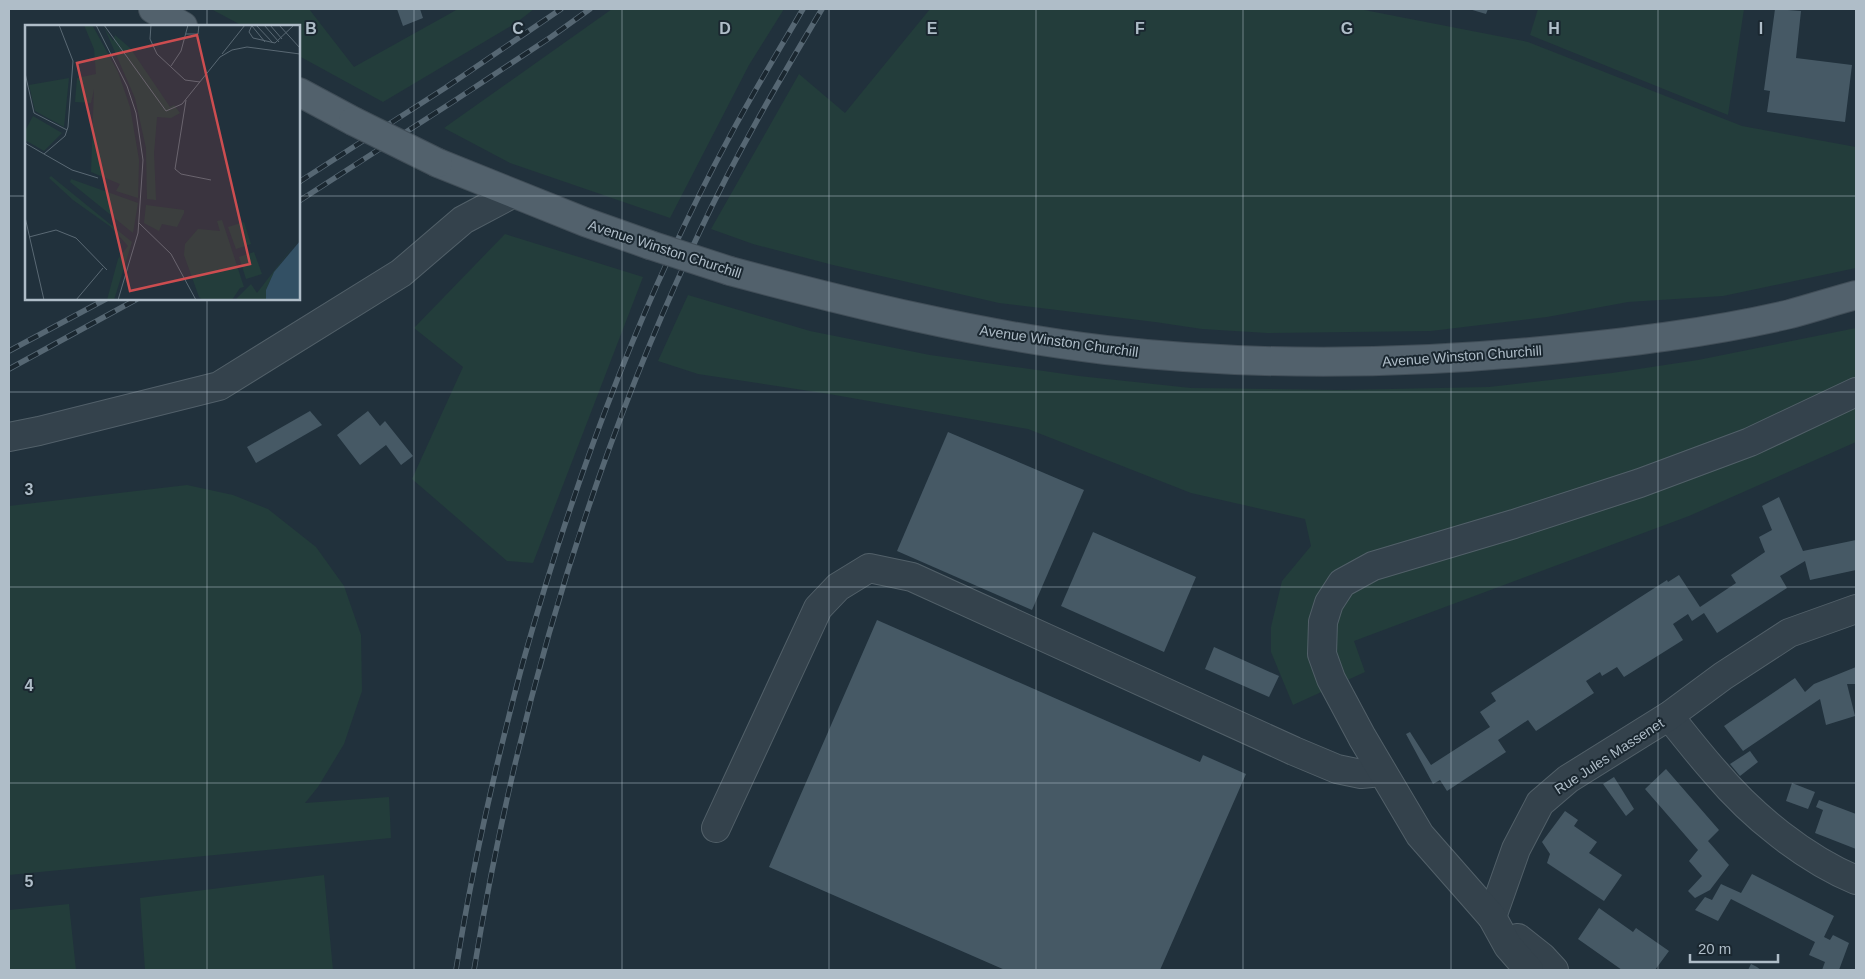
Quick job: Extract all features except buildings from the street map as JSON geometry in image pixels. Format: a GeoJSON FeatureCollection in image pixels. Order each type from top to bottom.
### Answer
{"type":"FeatureCollection","features":[{"type":"Feature","properties":{"kind":"main road"},"geometry":{"type":"LineString","coordinates":[[153,9],[181,25]]}},
{"type":"Feature","properties":{"kind":"main road","name":"Avenue Winston Churchill"},"geometry":{"type":"LineString","coordinates":[[300,93],[438,163],[512,194],[650,245],[730,271],[893,312],[1006,335],[1104,350],[1195,359],[1324,362],[1374,362],[1487,356],[1598,345],[1699,331],[1789,314],[1856,295]]}},
{"type":"Feature","properties":{"kind":"street"},"geometry":{"type":"LineString","coordinates":[[9,437],[220,386],[401,273],[463,220],[512,194]]}},
{"type":"Feature","properties":{"kind":"street"},"geometry":{"type":"LineString","coordinates":[[1554,970],[1542,957],[1492,917],[1420,835],[1362,738],[1331,679],[1322,654],[1323,622],[1329,603],[1342,583],[1373,566],[1523,521],[1640,483],[1741,445],[1856,392]]}},
{"type":"Feature","properties":{"kind":"street"},"geometry":{"type":"LineString","coordinates":[[716,828],[818,608],[838,586],[869,568],[912,577],[1337,769],[1361,774],[1382,772]]}},
{"type":"Feature","properties":{"kind":"street","name":"Rue Jules Massenet"},"geometry":{"type":"LineString","coordinates":[[1492,917],[1516,849],[1540,803],[1568,779],[1669,716],[1723,676],[1789,633],[1856,609]]}},
{"type":"Feature","properties":{"kind":"street"},"geometry":{"type":"LineString","coordinates":[[1669,716],[1716,774],[1769,827],[1835,872],[1856,880]]}},
{"type":"Feature","properties":{"kind":"street"},"geometry":{"type":"LineString","coordinates":[[1492,917],[1508,946],[1529,970]]}},
{"type":"Feature","properties":{"kind":"green space"},"geometry":{"type":"Polygon","coordinates":[[[211,9],[309,9],[354,67],[458,9],[534,9],[516,23],[383,102],[300,57],[300,25],[241,25],[211,9]]]}},
{"type":"Feature","properties":{"kind":"green space"},"geometry":{"type":"Polygon","coordinates":[[[612,9],[784,9],[749,65],[670,218],[510,163],[444,128],[612,9]]]}},
{"type":"Feature","properties":{"kind":"green space"},"geometry":{"type":"Polygon","coordinates":[[[930,9],[1359,9],[1528,42],[1742,126],[1856,147],[1856,268],[1723,296],[1628,302],[1547,317],[1431,331],[1267,333],[1202,329],[999,303],[833,265],[753,244],[711,229],[799,74],[845,113],[930,9]]]}},
{"type":"Feature","properties":{"kind":"green space"},"geometry":{"type":"Polygon","coordinates":[[[1538,9],[1744,9],[1728,115],[1530,35],[1538,9]]]}},
{"type":"Feature","properties":{"kind":"green space"},"geometry":{"type":"Polygon","coordinates":[[[505,234],[643,277],[533,563],[507,561],[412,479],[463,367],[414,328],[505,234]]]}},
{"type":"Feature","properties":{"kind":"green space"},"geometry":{"type":"Polygon","coordinates":[[[688,295],[810,331],[930,355],[1079,376],[1191,388],[1341,390],[1489,387],[1612,373],[1698,360],[1856,328],[1856,442],[1689,516],[1354,641],[1365,672],[1293,705],[1271,652],[1271,627],[1282,581],[1311,546],[1305,519],[1191,493],[1028,429],[829,394],[698,374],[658,361],[688,295]]]}},
{"type":"Feature","properties":{"kind":"green space"},"geometry":{"type":"Polygon","coordinates":[[[187,485],[233,495],[268,509],[316,547],[344,586],[361,635],[362,691],[344,744],[318,787],[305,803],[389,797],[391,838],[9,875],[9,506],[187,485]]]}},
{"type":"Feature","properties":{"kind":"green space"},"geometry":{"type":"Polygon","coordinates":[[[324,875],[333,970],[145,970],[140,898],[324,875]]]}},
{"type":"Feature","properties":{"kind":"green space"},"geometry":{"type":"Polygon","coordinates":[[[69,904],[76,970],[9,970],[9,910],[69,904]]]}},
{"type":"Feature","properties":{"kind":"railway"},"geometry":{"type":"LineString","coordinates":[[300,181],[445,88],[561,9]]}},
{"type":"Feature","properties":{"kind":"railway"},"geometry":{"type":"LineString","coordinates":[[300,200],[551,37],[590,9]]}},
{"type":"Feature","properties":{"kind":"railway"},"geometry":{"type":"LineString","coordinates":[[456,970],[477,854],[513,700],[543,594],[587,459],[639,326],[698,197],[740,118],[803,9]]}},
{"type":"Feature","properties":{"kind":"railway"},"geometry":{"type":"LineString","coordinates":[[474,970],[491,874],[511,780],[561,593],[591,501],[624,410],[660,320],[700,231],[743,146],[822,9]]}},
{"type":"Feature","properties":{"kind":"railway"},"geometry":{"type":"LineString","coordinates":[[9,351],[104,300]]}},
{"type":"Feature","properties":{"kind":"railway"},"geometry":{"type":"LineString","coordinates":[[9,369],[135,300]]}}]}
